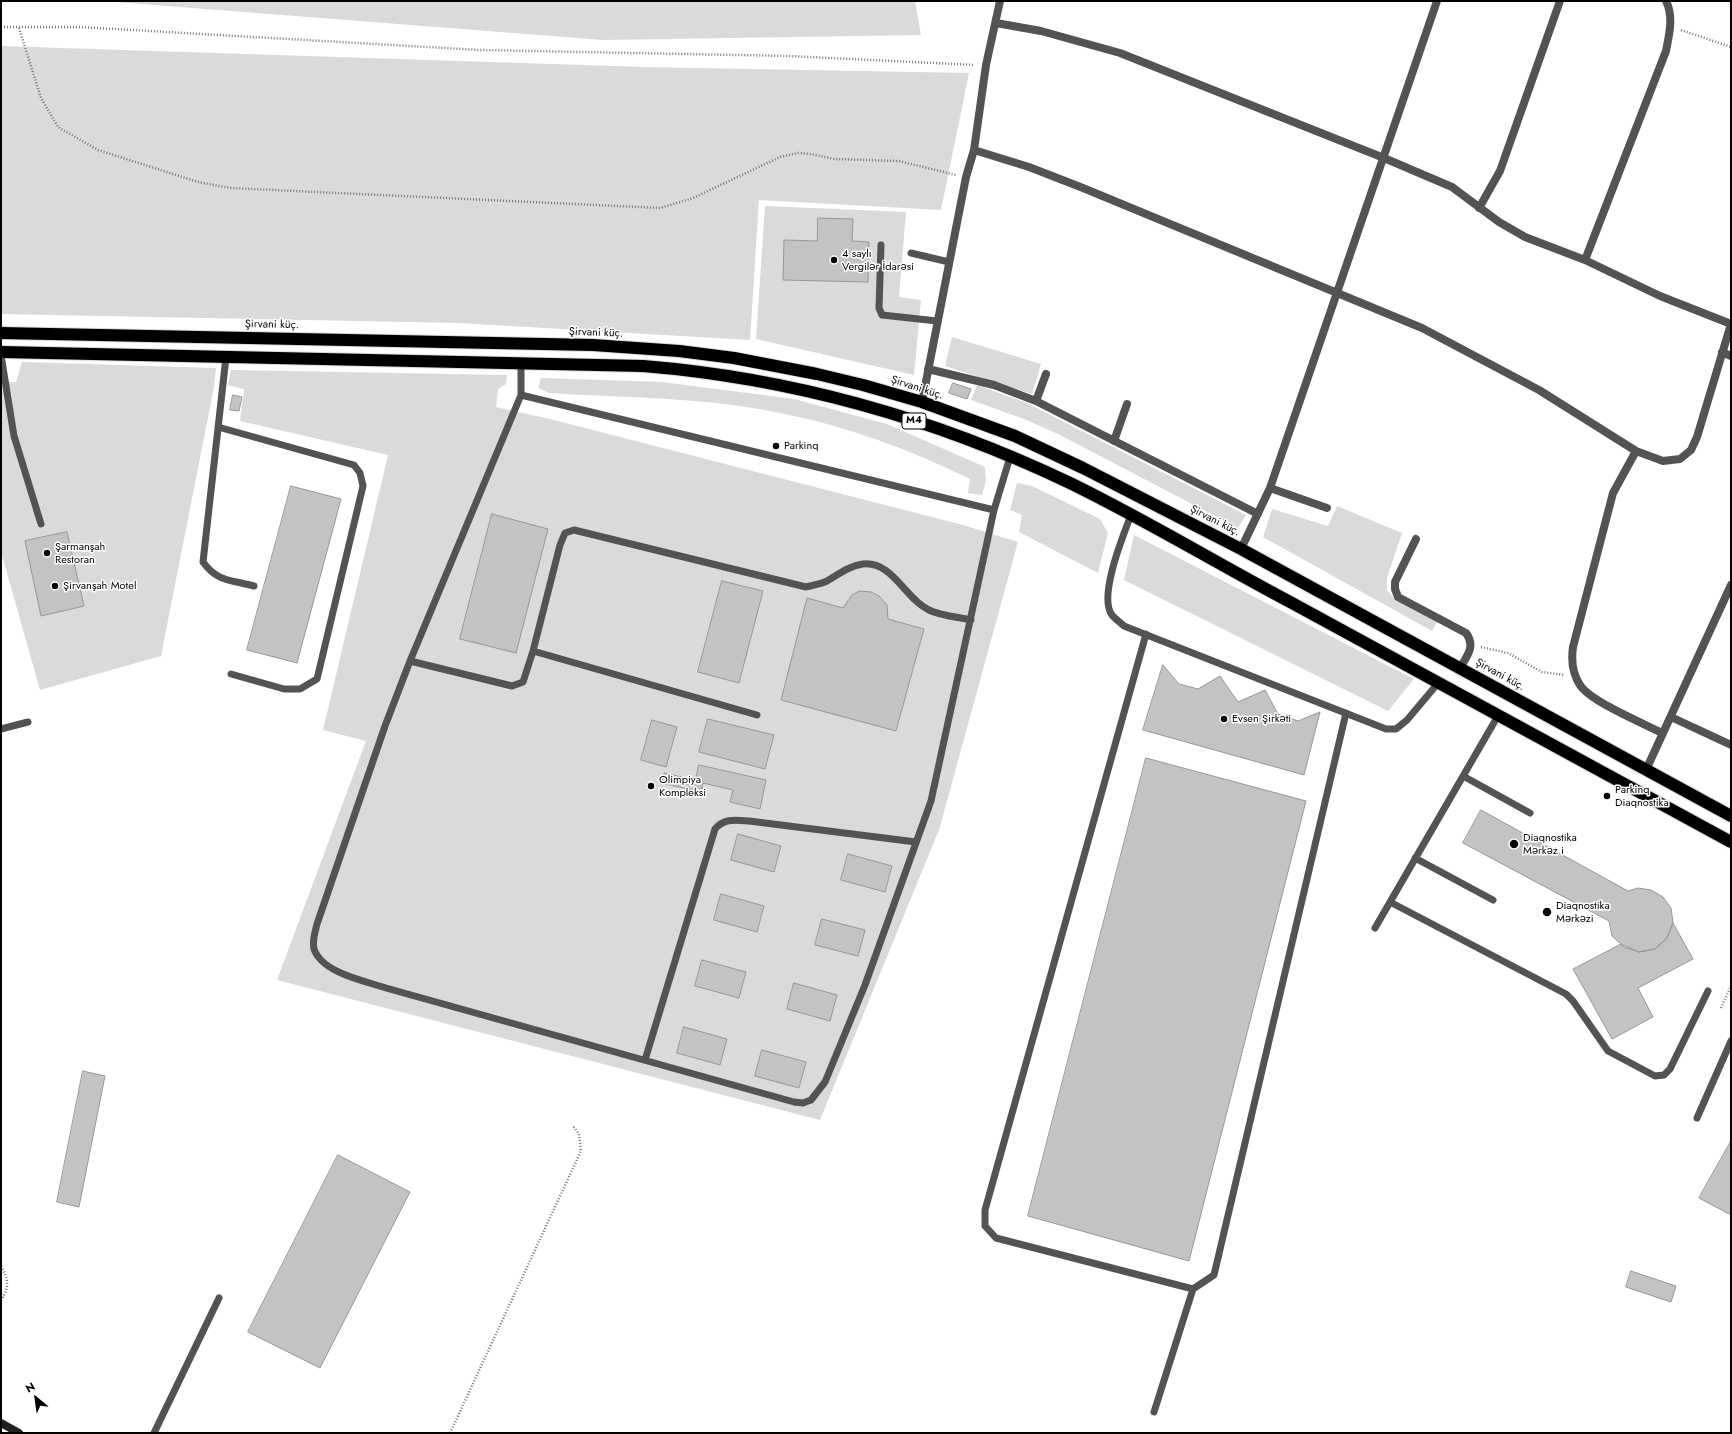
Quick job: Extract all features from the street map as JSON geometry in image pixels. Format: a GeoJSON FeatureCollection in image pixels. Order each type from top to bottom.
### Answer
{"type":"FeatureCollection","features":[{"type":"Feature","properties":{"kind":"highway","name":"Şirvani küç."},"geometry":{"type":"LineString","coordinates":[[1,333],[593,345],[679,351],[734,358],[810,372],[863,385],[922,402],[1015,436],[1083,468],[1241,549],[1731,816]]}},
{"type":"Feature","properties":{"kind":"highway","name":"M4"},"geometry":{"type":"LineString","coordinates":[[1,353],[521,362],[675,369],[730,376],[798,389],[868,406],[969,441],[1070,483],[1499,714],[1731,842]]}},
{"type":"Feature","properties":{"kind":"main road"},"geometry":{"type":"LineString","coordinates":[[1,1423],[19,1433]]}},
{"type":"Feature","properties":{"kind":"street"},"geometry":{"type":"LineString","coordinates":[[922,402],[966,177],[974,150],[986,65],[1000,1]]}},
{"type":"Feature","properties":{"kind":"street"},"geometry":{"type":"LineString","coordinates":[[1241,549],[1270,488],[1437,1]]}},
{"type":"Feature","properties":{"kind":"street"},"geometry":{"type":"LineString","coordinates":[[1478,208],[1500,171],[1560,1]]}},
{"type":"Feature","properties":{"kind":"street"},"geometry":{"type":"LineString","coordinates":[[1585,260],[1666,51],[1671,26],[1670,8],[1666,1]]}},
{"type":"Feature","properties":{"kind":"street"},"geometry":{"type":"LineString","coordinates":[[974,150],[1043,172],[1422,328],[1539,390],[1636,451],[1663,461],[1680,459],[1691,450],[1697,438],[1731,324],[1660,296],[1585,260],[1525,237],[1478,208],[1452,187],[1384,158],[1120,53],[1040,31],[996,23]]}},
{"type":"Feature","properties":{"kind":"street"},"geometry":{"type":"LineString","coordinates":[[1722,352],[1731,356]]}},
{"type":"Feature","properties":{"kind":"street"},"geometry":{"type":"LineString","coordinates":[[928,369],[994,386],[1036,401],[1258,514]]}},
{"type":"Feature","properties":{"kind":"street"},"geometry":{"type":"LineString","coordinates":[[1036,401],[1046,374]]}},
{"type":"Feature","properties":{"kind":"street"},"geometry":{"type":"LineString","coordinates":[[1114,441],[1127,404]]}},
{"type":"Feature","properties":{"kind":"street"},"geometry":{"type":"LineString","coordinates":[[1636,451],[1613,493],[1573,647],[1571,663],[1581,686],[1592,696],[1662,734]]}},
{"type":"Feature","properties":{"kind":"street"},"geometry":{"type":"LineString","coordinates":[[1270,488],[1327,508]]}},
{"type":"Feature","properties":{"kind":"street"},"geometry":{"type":"LineString","coordinates":[[1416,539],[1395,582],[1395,589],[1398,597],[1466,633],[1471,639],[1472,646],[1460,668]]}},
{"type":"Feature","properties":{"kind":"street"},"geometry":{"type":"LineString","coordinates":[[1646,770],[1731,585]]}},
{"type":"Feature","properties":{"kind":"street"},"geometry":{"type":"LineString","coordinates":[[1671,717],[1731,745]]}},
{"type":"Feature","properties":{"kind":"lane"},"geometry":{"type":"LineString","coordinates":[[881,245],[879,308],[882,315],[937,321]]}},
{"type":"Feature","properties":{"kind":"lane"},"geometry":{"type":"LineString","coordinates":[[910,253],[949,262]]}},
{"type":"Feature","properties":{"kind":"lane"},"geometry":{"type":"LineString","coordinates":[[1,353],[14,436],[41,524]]}},
{"type":"Feature","properties":{"kind":"lane"},"geometry":{"type":"LineString","coordinates":[[226,357],[203,562],[210,572],[219,577],[254,586]]}},
{"type":"Feature","properties":{"kind":"lane"},"geometry":{"type":"LineString","coordinates":[[521,362],[521,395],[410,661],[317,924],[313,940],[314,948],[318,957],[328,967],[386,988],[794,1102],[803,1103],[811,1100],[825,1082],[865,985],[931,801],[994,510],[1010,457]]}},
{"type":"Feature","properties":{"kind":"lane"},"geometry":{"type":"LineString","coordinates":[[521,395],[994,510]]}},
{"type":"Feature","properties":{"kind":"lane"},"geometry":{"type":"LineString","coordinates":[[218,427],[354,465],[360,473],[363,486],[317,679],[300,689],[284,690],[231,674]]}},
{"type":"Feature","properties":{"kind":"lane"},"geometry":{"type":"LineString","coordinates":[[1131,515],[1116,556],[1107,597],[1112,615],[1124,626],[1386,729],[1396,729],[1407,720],[1439,682]]}},
{"type":"Feature","properties":{"kind":"lane"},"geometry":{"type":"LineString","coordinates":[[410,661],[512,686],[523,682],[533,652],[560,544],[565,534],[574,530],[806,587],[825,582],[845,569],[864,564],[876,566],[890,573],[913,600],[930,610],[971,620]]}},
{"type":"Feature","properties":{"kind":"lane"},"geometry":{"type":"LineString","coordinates":[[1146,634],[985,1210],[984,1226],[996,1238],[1193,1288]]}},
{"type":"Feature","properties":{"kind":"lane"},"geometry":{"type":"LineString","coordinates":[[533,652],[757,715]]}},
{"type":"Feature","properties":{"kind":"lane"},"geometry":{"type":"LineString","coordinates":[[1154,1412],[1193,1288],[1214,1275],[1346,714]]}},
{"type":"Feature","properties":{"kind":"lane"},"geometry":{"type":"LineString","coordinates":[[1375,928],[1499,714]]}},
{"type":"Feature","properties":{"kind":"lane"},"geometry":{"type":"LineString","coordinates":[[1,729],[28,722]]}},
{"type":"Feature","properties":{"kind":"lane"},"geometry":{"type":"LineString","coordinates":[[1463,776],[1530,813]]}},
{"type":"Feature","properties":{"kind":"lane"},"geometry":{"type":"LineString","coordinates":[[645,1060],[715,829],[720,824],[731,819],[743,820],[916,842]]}},
{"type":"Feature","properties":{"kind":"lane"},"geometry":{"type":"LineString","coordinates":[[1415,858],[1493,900]]}},
{"type":"Feature","properties":{"kind":"lane"},"geometry":{"type":"LineString","coordinates":[[1390,902],[1566,994],[1573,1001],[1608,1051],[1655,1076],[1664,1075],[1670,1069],[1708,991]]}},
{"type":"Feature","properties":{"kind":"lane"},"geometry":{"type":"LineString","coordinates":[[1698,1118],[1731,1041]]}},
{"type":"Feature","properties":{"kind":"lane"},"geometry":{"type":"LineString","coordinates":[[154,1433],[219,1298]]}},
{"type":"Feature","properties":{"kind":"path"},"geometry":{"type":"LineString","coordinates":[[1671,26],[1731,47]]}},
{"type":"Feature","properties":{"kind":"path"},"geometry":{"type":"LineString","coordinates":[[1,27],[80,27],[479,50],[789,56],[986,65]]}},
{"type":"Feature","properties":{"kind":"path"},"geometry":{"type":"LineString","coordinates":[[19,28],[41,98],[58,127],[98,150],[198,182],[230,188],[660,208],[693,198],[780,157],[798,153],[834,159],[899,160],[966,177]]}},
{"type":"Feature","properties":{"kind":"path"},"geometry":{"type":"LineString","coordinates":[[1472,646],[1508,653],[1542,672],[1559,676],[1575,675]]}},
{"type":"Feature","properties":{"kind":"path"},"geometry":{"type":"LineString","coordinates":[[1721,1008],[1731,986]]}},
{"type":"Feature","properties":{"kind":"path"},"geometry":{"type":"LineString","coordinates":[[450,1433],[581,1151],[579,1134],[573,1126]]}},
{"type":"Feature","properties":{"kind":"path"},"geometry":{"type":"LineString","coordinates":[[1,1266],[7,1278],[6,1292],[1,1300]]}},
{"type":"Feature","properties":{"kind":"shaded area"},"geometry":{"type":"Polygon","coordinates":[[[103,1],[915,1],[921,35],[603,40],[103,1]]]}},
{"type":"Feature","properties":{"kind":"shaded area"},"geometry":{"type":"Polygon","coordinates":[[[1,46],[644,67],[969,73],[941,210],[759,200],[750,340],[459,323],[1,314],[1,46]]]}},
{"type":"Feature","properties":{"kind":"shaded area"},"geometry":{"type":"Polygon","coordinates":[[[765,206],[906,212],[899,297],[921,300],[914,375],[756,339],[765,206]]]}},
{"type":"Feature","properties":{"kind":"shaded area"},"geometry":{"type":"Polygon","coordinates":[[[952,337],[1041,364],[1032,394],[945,366],[952,337]]]}},
{"type":"Feature","properties":{"kind":"shaded area"},"geometry":{"type":"Polygon","coordinates":[[[22,362],[216,368],[214,387],[161,656],[40,690],[1,552],[1,382],[16,382],[22,362]]]}},
{"type":"Feature","properties":{"kind":"shaded area","name":"Olimpiya Kompleksi"},"geometry":{"type":"Polygon","coordinates":[[[231,370],[507,375],[506,384],[498,389],[496,407],[550,419],[963,525],[1018,542],[939,830],[820,1120],[277,980],[366,741],[323,730],[388,455],[240,421],[244,389],[228,385],[231,370]]]}},
{"type":"Feature","properties":{"kind":"shaded area"},"geometry":{"type":"Polygon","coordinates":[[[541,378],[662,382],[794,399],[887,424],[985,467],[986,481],[982,495],[968,493],[970,479],[948,468],[879,440],[809,419],[756,408],[697,401],[549,393],[538,388],[541,378]]]}},
{"type":"Feature","properties":{"kind":"shaded area"},"geometry":{"type":"Polygon","coordinates":[[[977,385],[1027,403],[1246,515],[1238,528],[1058,434],[1024,419],[971,400],[977,385]]]}},
{"type":"Feature","properties":{"kind":"shaded area"},"geometry":{"type":"Polygon","coordinates":[[[1017,483],[1032,486],[1100,519],[1108,533],[1098,573],[1019,532],[1022,515],[1010,510],[1017,483]]]}},
{"type":"Feature","properties":{"kind":"shaded area"},"geometry":{"type":"Polygon","coordinates":[[[1337,506],[1402,533],[1387,578],[1387,590],[1393,597],[1437,622],[1432,631],[1263,537],[1272,509],[1328,526],[1337,506]]]}},
{"type":"Feature","properties":{"kind":"shaded area"},"geometry":{"type":"Polygon","coordinates":[[[1134,535],[1414,679],[1388,711],[1124,580],[1134,535]]]}},
{"type":"Feature","properties":{"kind":"building"},"geometry":{"type":"Polygon","coordinates":[[[818,218],[853,219],[852,241],[869,242],[868,282],[783,280],[784,240],[817,241],[818,218]]]}},
{"type":"Feature","properties":{"kind":"building"},"geometry":{"type":"Polygon","coordinates":[[[953,383],[971,389],[967,399],[949,393],[953,383]]]}},
{"type":"Feature","properties":{"kind":"building"},"geometry":{"type":"Polygon","coordinates":[[[233,395],[242,397],[239,411],[230,410],[233,395]]]}},
{"type":"Feature","properties":{"kind":"building"},"geometry":{"type":"Polygon","coordinates":[[[291,486],[341,499],[297,663],[247,650],[291,486]]]}},
{"type":"Feature","properties":{"kind":"building"},"geometry":{"type":"Polygon","coordinates":[[[492,514],[548,529],[516,653],[460,639],[492,514]]]}},
{"type":"Feature","properties":{"kind":"building"},"geometry":{"type":"Polygon","coordinates":[[[67,532],[84,606],[41,616],[25,541],[67,532]]]}},
{"type":"Feature","properties":{"kind":"building"},"geometry":{"type":"Polygon","coordinates":[[[722,581],[763,591],[739,683],[698,672],[722,581]]]}},
{"type":"Feature","properties":{"kind":"building"},"geometry":{"type":"Polygon","coordinates":[[[860,591],[871,592],[879,596],[887,605],[888,619],[924,629],[896,731],[781,700],[807,598],[843,608],[852,595],[860,591]]]}},
{"type":"Feature","properties":{"kind":"building"},"geometry":{"type":"Polygon","coordinates":[[[1163,665],[1179,684],[1198,689],[1220,676],[1238,702],[1265,690],[1278,714],[1298,721],[1320,712],[1304,775],[1143,730],[1163,665]]]}},
{"type":"Feature","properties":{"kind":"building"},"geometry":{"type":"Polygon","coordinates":[[[708,719],[774,735],[765,769],[699,752],[708,719]]]}},
{"type":"Feature","properties":{"kind":"building"},"geometry":{"type":"Polygon","coordinates":[[[652,720],[677,727],[666,767],[641,760],[652,720]]]}},
{"type":"Feature","properties":{"kind":"building"},"geometry":{"type":"Polygon","coordinates":[[[1146,758],[1306,801],[1189,1261],[1028,1216],[1146,758]]]}},
{"type":"Feature","properties":{"kind":"building"},"geometry":{"type":"Polygon","coordinates":[[[699,765],[766,780],[760,809],[730,802],[733,790],[703,783],[701,792],[662,783],[664,773],[695,780],[699,765]]]}},
{"type":"Feature","properties":{"kind":"building"},"geometry":{"type":"Polygon","coordinates":[[[1481,810],[1628,891],[1638,888],[1651,890],[1663,897],[1671,908],[1673,923],[1667,938],[1655,949],[1639,952],[1624,947],[1612,936],[1609,921],[1463,843],[1481,810]]]}},
{"type":"Feature","properties":{"kind":"building"},"geometry":{"type":"Polygon","coordinates":[[[738,834],[781,846],[774,872],[731,860],[738,834]]]}},
{"type":"Feature","properties":{"kind":"building"},"geometry":{"type":"Polygon","coordinates":[[[848,854],[892,866],[885,892],[841,880],[848,854]]]}},
{"type":"Feature","properties":{"kind":"building"},"geometry":{"type":"Polygon","coordinates":[[[721,894],[764,906],[757,932],[714,920],[721,894]]]}},
{"type":"Feature","properties":{"kind":"building"},"geometry":{"type":"Polygon","coordinates":[[[822,919],[865,930],[858,956],[815,945],[822,919]]]}},
{"type":"Feature","properties":{"kind":"building"},"geometry":{"type":"Polygon","coordinates":[[[1673,923],[1693,959],[1638,988],[1653,1017],[1612,1039],[1573,969],[1621,944],[1639,952],[1655,949],[1667,938],[1673,923]]]}},
{"type":"Feature","properties":{"kind":"building"},"geometry":{"type":"Polygon","coordinates":[[[702,960],[746,972],[739,998],[695,986],[702,960]]]}},
{"type":"Feature","properties":{"kind":"building"},"geometry":{"type":"Polygon","coordinates":[[[794,983],[837,995],[830,1021],[787,1009],[794,983]]]}},
{"type":"Feature","properties":{"kind":"building"},"geometry":{"type":"Polygon","coordinates":[[[684,1027],[727,1039],[720,1065],[677,1053],[684,1027]]]}},
{"type":"Feature","properties":{"kind":"building"},"geometry":{"type":"Polygon","coordinates":[[[762,1050],[806,1062],[799,1088],[755,1076],[762,1050]]]}},
{"type":"Feature","properties":{"kind":"building"},"geometry":{"type":"Polygon","coordinates":[[[83,1071],[105,1076],[79,1207],[57,1202],[83,1071]]]}},
{"type":"Feature","properties":{"kind":"building"},"geometry":{"type":"Polygon","coordinates":[[[1731,1141],[1731,1215],[1699,1198],[1731,1141]]]}},
{"type":"Feature","properties":{"kind":"building"},"geometry":{"type":"Polygon","coordinates":[[[338,1155],[410,1192],[320,1368],[248,1332],[338,1155]]]}},
{"type":"Feature","properties":{"kind":"building"},"geometry":{"type":"Polygon","coordinates":[[[1631,1271],[1676,1286],[1671,1302],[1626,1287],[1631,1271]]]}},
{"type":"Feature","properties":{"kind":"place","name":"4 saylı Vergilər İdarəsi"},"geometry":{"type":"Point","coordinates":[834,260]}},
{"type":"Feature","properties":{"kind":"place","name":"Parkinq"},"geometry":{"type":"Point","coordinates":[776,446]}},
{"type":"Feature","properties":{"kind":"place","name":"Şarmanşah Restoran"},"geometry":{"type":"Point","coordinates":[47,553]}},
{"type":"Feature","properties":{"kind":"place","name":"Şirvanşah Motel"},"geometry":{"type":"Point","coordinates":[55,586]}},
{"type":"Feature","properties":{"kind":"place","name":"Evsen Şirkəti"},"geometry":{"type":"Point","coordinates":[1224,719]}},
{"type":"Feature","properties":{"kind":"place","name":"Olimpiya Kompleksi"},"geometry":{"type":"Point","coordinates":[651,786]}},
{"type":"Feature","properties":{"kind":"place","name":"Parkinq Diaqnostika"},"geometry":{"type":"Point","coordinates":[1607,796]}},
{"type":"Feature","properties":{"kind":"place","name":"Diaqnostika Mərkəz i"},"geometry":{"type":"Point","coordinates":[1514,844]}},
{"type":"Feature","properties":{"kind":"place","name":"Diaqnostika Mərkəzi"},"geometry":{"type":"Point","coordinates":[1547,912]}}]}
